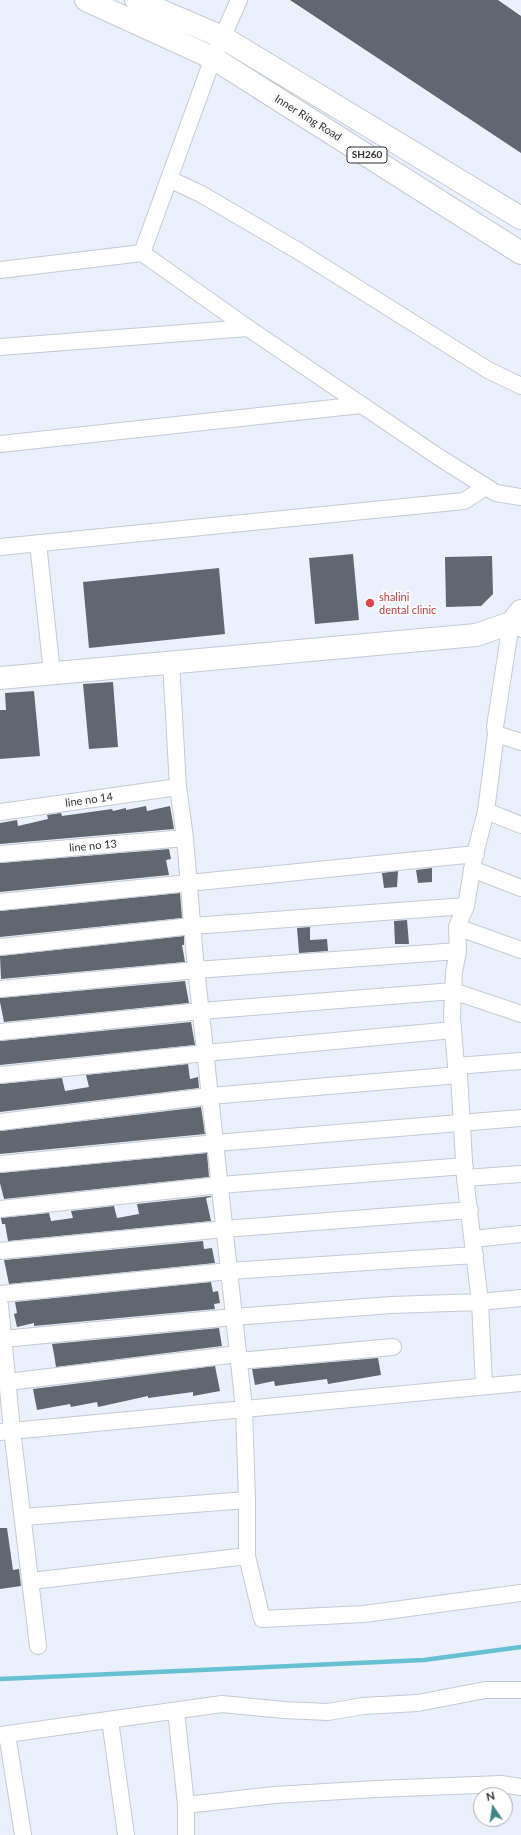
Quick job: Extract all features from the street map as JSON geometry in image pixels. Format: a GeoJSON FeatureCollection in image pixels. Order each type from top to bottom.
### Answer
{"type":"FeatureCollection","features":[{"type":"Feature","properties":{"kind":"main road","name":"Inner Ring Road"},"geometry":{"type":"LineString","coordinates":[[86,0],[213,58],[521,253]]}},
{"type":"Feature","properties":{"kind":"main road"},"geometry":{"type":"LineString","coordinates":[[136,0],[222,37],[521,218]]}},
{"type":"Feature","properties":{"kind":"main road"},"geometry":{"type":"LineString","coordinates":[[0,678],[476,635],[518,621]]}},
{"type":"Feature","properties":{"kind":"street"},"geometry":{"type":"LineString","coordinates":[[142,253],[213,58],[239,0]]}},
{"type":"Feature","properties":{"kind":"street"},"geometry":{"type":"LineString","coordinates":[[169,179],[201,194],[300,252],[488,370],[521,386]]}},
{"type":"Feature","properties":{"kind":"street"},"geometry":{"type":"LineString","coordinates":[[0,270],[142,253],[361,405],[486,487],[496,493],[521,497]]}},
{"type":"Feature","properties":{"kind":"street"},"geometry":{"type":"LineString","coordinates":[[0,347],[248,328]]}},
{"type":"Feature","properties":{"kind":"street"},"geometry":{"type":"LineString","coordinates":[[0,444],[361,405]]}},
{"type":"Feature","properties":{"kind":"street"},"geometry":{"type":"LineString","coordinates":[[0,547],[464,501],[486,487]]}},
{"type":"Feature","properties":{"kind":"street"},"geometry":{"type":"LineString","coordinates":[[38,544],[52,673]]}},
{"type":"Feature","properties":{"kind":"street"},"geometry":{"type":"LineString","coordinates":[[484,1386],[480,1302],[465,1172],[458,1070],[453,1030],[453,991],[454,972],[458,951],[457,927],[466,906],[474,862],[486,811],[496,734],[495,727],[518,621]]}},
{"type":"Feature","properties":{"kind":"street"},"geometry":{"type":"LineString","coordinates":[[171,662],[178,787],[185,838],[200,1011],[244,1408],[247,1556],[262,1619],[364,1614],[521,1593]]}},
{"type":"Feature","properties":{"kind":"street"},"geometry":{"type":"LineString","coordinates":[[496,734],[521,742]]}},
{"type":"Feature","properties":{"kind":"street","name":"line no 14"},"geometry":{"type":"LineString","coordinates":[[0,812],[178,787]]}},
{"type":"Feature","properties":{"kind":"street"},"geometry":{"type":"LineString","coordinates":[[486,811],[521,824]]}},
{"type":"Feature","properties":{"kind":"street","name":"line no 13"},"geometry":{"type":"LineString","coordinates":[[0,854],[185,838]]}},
{"type":"Feature","properties":{"kind":"street"},"geometry":{"type":"LineString","coordinates":[[0,902],[189,882],[474,862],[521,888]]}},
{"type":"Feature","properties":{"kind":"street"},"geometry":{"type":"LineString","coordinates":[[0,947],[192,926],[466,906]]}},
{"type":"Feature","properties":{"kind":"street"},"geometry":{"type":"LineString","coordinates":[[457,927],[521,950]]}},
{"type":"Feature","properties":{"kind":"street"},"geometry":{"type":"LineString","coordinates":[[0,989],[196,970],[458,951]]}},
{"type":"Feature","properties":{"kind":"street"},"geometry":{"type":"LineString","coordinates":[[0,1032],[200,1011],[453,991],[521,1014]]}},
{"type":"Feature","properties":{"kind":"street"},"geometry":{"type":"LineString","coordinates":[[0,1075],[205,1053],[453,1030]]}},
{"type":"Feature","properties":{"kind":"street"},"geometry":{"type":"LineString","coordinates":[[0,1122],[210,1096],[458,1070],[521,1061]]}},
{"type":"Feature","properties":{"kind":"street"},"geometry":{"type":"LineString","coordinates":[[0,1164],[215,1143],[521,1118]]}},
{"type":"Feature","properties":{"kind":"street"},"geometry":{"type":"LineString","coordinates":[[0,1209],[220,1185],[465,1172],[521,1174]]}},
{"type":"Feature","properties":{"kind":"street"},"geometry":{"type":"LineString","coordinates":[[0,1251],[224,1229],[470,1210]]}},
{"type":"Feature","properties":{"kind":"street"},"geometry":{"type":"LineString","coordinates":[[0,1294],[474,1247],[521,1234]]}},
{"type":"Feature","properties":{"kind":"street"},"geometry":{"type":"LineString","coordinates":[[3,1339],[234,1316],[391,1305],[480,1302],[521,1298]]}},
{"type":"Feature","properties":{"kind":"street"},"geometry":{"type":"LineString","coordinates":[[0,1305],[8,1382],[6,1431],[23,1517],[38,1646]]}},
{"type":"Feature","properties":{"kind":"street"},"geometry":{"type":"LineString","coordinates":[[8,1382],[238,1358],[393,1347]]}},
{"type":"Feature","properties":{"kind":"street"},"geometry":{"type":"LineString","coordinates":[[6,1431],[521,1383]]}},
{"type":"Feature","properties":{"kind":"street"},"geometry":{"type":"LineString","coordinates":[[23,1517],[247,1500]]}},
{"type":"Feature","properties":{"kind":"street"},"geometry":{"type":"LineString","coordinates":[[31,1582],[247,1556]]}},
{"type":"Feature","properties":{"kind":"street"},"geometry":{"type":"LineString","coordinates":[[23,1835],[4,1734],[222,1704],[284,1710],[328,1712],[363,1706],[418,1703],[485,1690],[521,1690]]}},
{"type":"Feature","properties":{"kind":"street"},"geometry":{"type":"LineString","coordinates":[[176,1711],[186,1804],[186,1835]]}},
{"type":"Feature","properties":{"kind":"street"},"geometry":{"type":"LineString","coordinates":[[110,1720],[126,1835]]}},
{"type":"Feature","properties":{"kind":"street"},"geometry":{"type":"LineString","coordinates":[[186,1804],[274,1795],[376,1789],[501,1784],[521,1787]]}},
{"type":"Feature","properties":{"kind":"building"},"geometry":{"type":"Polygon","coordinates":[[[290,0],[498,0],[521,16],[521,153],[290,0]]]}},
{"type":"Feature","properties":{"kind":"building"},"geometry":{"type":"Polygon","coordinates":[[[353,554],[359,620],[315,624],[309,558],[353,554]]]}},
{"type":"Feature","properties":{"kind":"building"},"geometry":{"type":"Polygon","coordinates":[[[492,556],[493,594],[481,606],[446,607],[445,557],[492,556]]]}},
{"type":"Feature","properties":{"kind":"building"},"geometry":{"type":"Polygon","coordinates":[[[219,568],[225,634],[89,648],[83,582],[219,568]]]}},
{"type":"Feature","properties":{"kind":"building"},"geometry":{"type":"Polygon","coordinates":[[[113,682],[118,747],[89,749],[83,684],[113,682]]]}},
{"type":"Feature","properties":{"kind":"building"},"geometry":{"type":"Polygon","coordinates":[[[34,691],[40,756],[0,759],[0,710],[6,710],[5,693],[34,691]]]}},
{"type":"Feature","properties":{"kind":"building"},"geometry":{"type":"Polygon","coordinates":[[[146,806],[147,811],[170,806],[174,829],[0,844],[0,823],[17,820],[18,826],[48,819],[47,815],[61,813],[62,816],[112,809],[113,811],[126,808],[126,810],[146,806]]]}},
{"type":"Feature","properties":{"kind":"building"},"geometry":{"type":"Polygon","coordinates":[[[169,849],[171,859],[166,860],[169,875],[0,892],[0,863],[169,849]]]}},
{"type":"Feature","properties":{"kind":"building"},"geometry":{"type":"Polygon","coordinates":[[[432,868],[432,882],[418,883],[416,870],[432,868]]]}},
{"type":"Feature","properties":{"kind":"building"},"geometry":{"type":"Polygon","coordinates":[[[398,871],[397,887],[384,888],[382,873],[398,871]]]}},
{"type":"Feature","properties":{"kind":"building"},"geometry":{"type":"Polygon","coordinates":[[[180,893],[182,918],[0,937],[0,911],[180,893]]]}},
{"type":"Feature","properties":{"kind":"building"},"geometry":{"type":"Polygon","coordinates":[[[407,920],[409,944],[395,944],[394,921],[407,920]]]}},
{"type":"Feature","properties":{"kind":"building"},"geometry":{"type":"Polygon","coordinates":[[[310,927],[310,940],[327,939],[328,951],[299,953],[297,928],[310,927]]]}},
{"type":"Feature","properties":{"kind":"building"},"geometry":{"type":"Polygon","coordinates":[[[184,936],[184,945],[182,945],[185,962],[1,979],[0,956],[184,936]]]}},
{"type":"Feature","properties":{"kind":"building"},"geometry":{"type":"Polygon","coordinates":[[[185,981],[189,1003],[4,1022],[0,1002],[0,998],[185,981]]]}},
{"type":"Feature","properties":{"kind":"building"},"geometry":{"type":"Polygon","coordinates":[[[191,1022],[195,1045],[0,1065],[0,1041],[191,1022]]]}},
{"type":"Feature","properties":{"kind":"building"},"geometry":{"type":"Polygon","coordinates":[[[188,1064],[190,1079],[198,1077],[199,1088],[0,1112],[0,1084],[62,1078],[65,1091],[89,1087],[86,1075],[188,1064]]]}},
{"type":"Feature","properties":{"kind":"building"},"geometry":{"type":"Polygon","coordinates":[[[201,1107],[205,1134],[0,1154],[0,1131],[201,1107]]]}},
{"type":"Feature","properties":{"kind":"building"},"geometry":{"type":"Polygon","coordinates":[[[207,1153],[209,1177],[4,1199],[0,1183],[0,1173],[207,1153]]]}},
{"type":"Feature","properties":{"kind":"building"},"geometry":{"type":"Polygon","coordinates":[[[211,1196],[206,1198],[211,1221],[8,1241],[5,1224],[2,1224],[1,1218],[49,1213],[51,1221],[73,1218],[71,1211],[114,1206],[117,1218],[139,1214],[137,1204],[211,1196]]]}},
{"type":"Feature","properties":{"kind":"building"},"geometry":{"type":"Polygon","coordinates":[[[203,1241],[204,1249],[212,1248],[215,1263],[9,1284],[4,1260],[203,1241]]]}},
{"type":"Feature","properties":{"kind":"building"},"geometry":{"type":"Polygon","coordinates":[[[211,1282],[213,1292],[218,1291],[220,1303],[214,1304],[215,1309],[34,1326],[34,1323],[17,1327],[14,1314],[17,1313],[15,1302],[211,1282]]]}},
{"type":"Feature","properties":{"kind":"building"},"geometry":{"type":"Polygon","coordinates":[[[219,1328],[222,1346],[56,1367],[52,1344],[219,1328]]]}},
{"type":"Feature","properties":{"kind":"building"},"geometry":{"type":"Polygon","coordinates":[[[378,1358],[381,1375],[328,1384],[327,1379],[275,1386],[274,1381],[255,1385],[252,1369],[378,1358]]]}},
{"type":"Feature","properties":{"kind":"building"},"geometry":{"type":"Polygon","coordinates":[[[215,1366],[220,1391],[193,1396],[193,1392],[148,1398],[148,1396],[98,1407],[97,1402],[71,1407],[70,1404],[37,1410],[33,1389],[215,1366]]]}},
{"type":"Feature","properties":{"kind":"building"},"geometry":{"type":"Polygon","coordinates":[[[0,1528],[7,1528],[13,1570],[19,1569],[21,1586],[0,1589],[0,1528]]]}},
{"type":"Feature","properties":{"kind":"waterway"},"geometry":{"type":"LineString","coordinates":[[0,1679],[424,1660],[521,1647]]}},
{"type":"Feature","properties":{"kind":"place","name":"shalini dental clinic"},"geometry":{"type":"Point","coordinates":[370,603]}}]}
